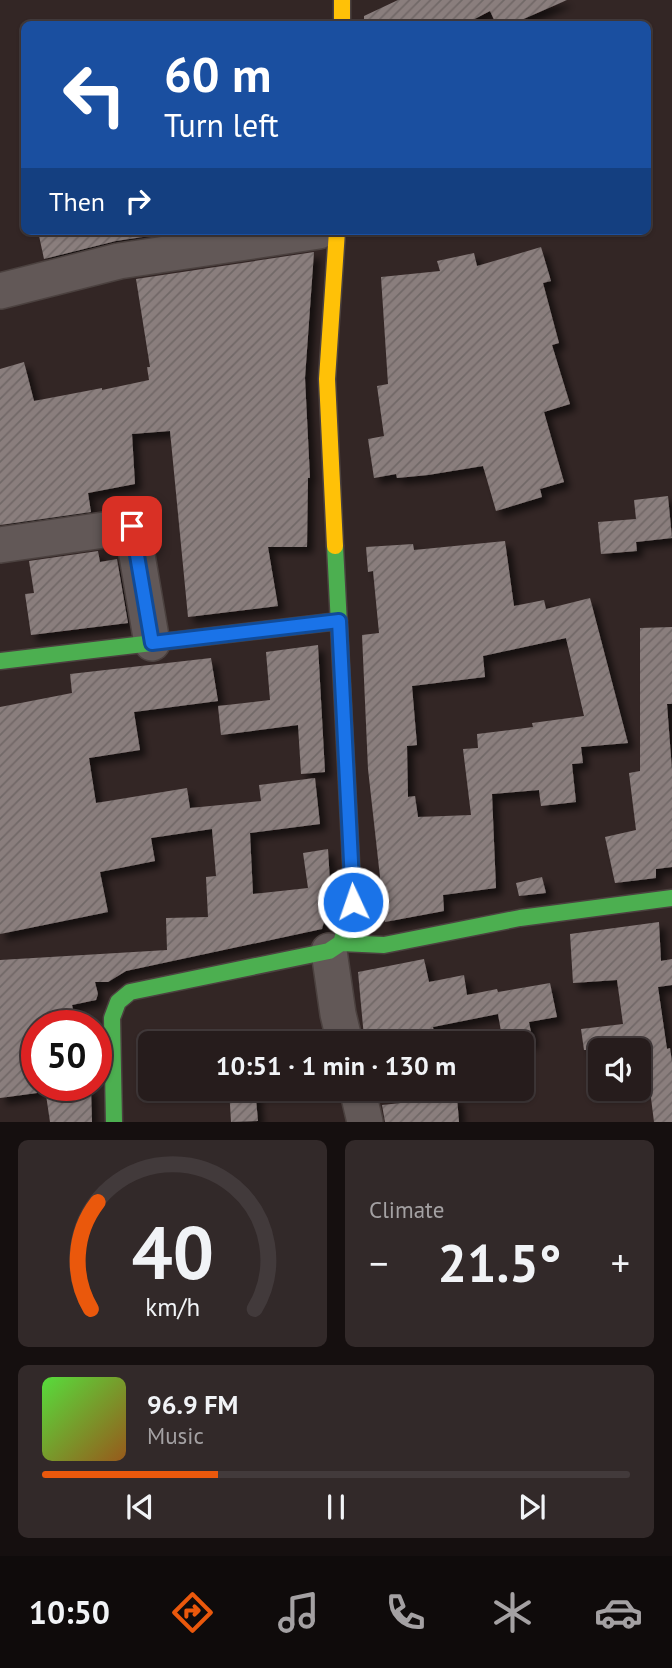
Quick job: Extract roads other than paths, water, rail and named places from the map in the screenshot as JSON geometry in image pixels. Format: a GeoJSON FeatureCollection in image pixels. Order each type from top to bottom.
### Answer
{"type":"FeatureCollection","features":[{"type":"Feature","properties":{"kind":"main road"},"geometry":{"type":"LineString","coordinates":[[342,0],[342,21]]}},
{"type":"Feature","properties":{"kind":"main road"},"geometry":{"type":"LineString","coordinates":[[335,947],[353,902],[327,379],[337,235]]}},
{"type":"Feature","properties":{"kind":"main road"},"geometry":{"type":"LineString","coordinates":[[0,661],[339,621]]}},
{"type":"Feature","properties":{"kind":"main road"},"geometry":{"type":"LineString","coordinates":[[114,1122],[112,1018],[118,1002],[130,992],[335,947],[384,944],[520,918],[672,898]]}},
{"type":"Feature","properties":{"kind":"street"},"geometry":{"type":"LineString","coordinates":[[0,290],[119,261],[292,235]]}},
{"type":"Feature","properties":{"kind":"street"},"geometry":{"type":"LineString","coordinates":[[0,545],[132,526],[152,643]]}},
{"type":"Feature","properties":{"kind":"street"},"geometry":{"type":"LineString","coordinates":[[335,947],[338,1014],[342,1031]]}},
{"type":"Feature","properties":{"kind":"street"},"geometry":{"type":"LineString","coordinates":[[360,1101],[365,1122]]}}]}
